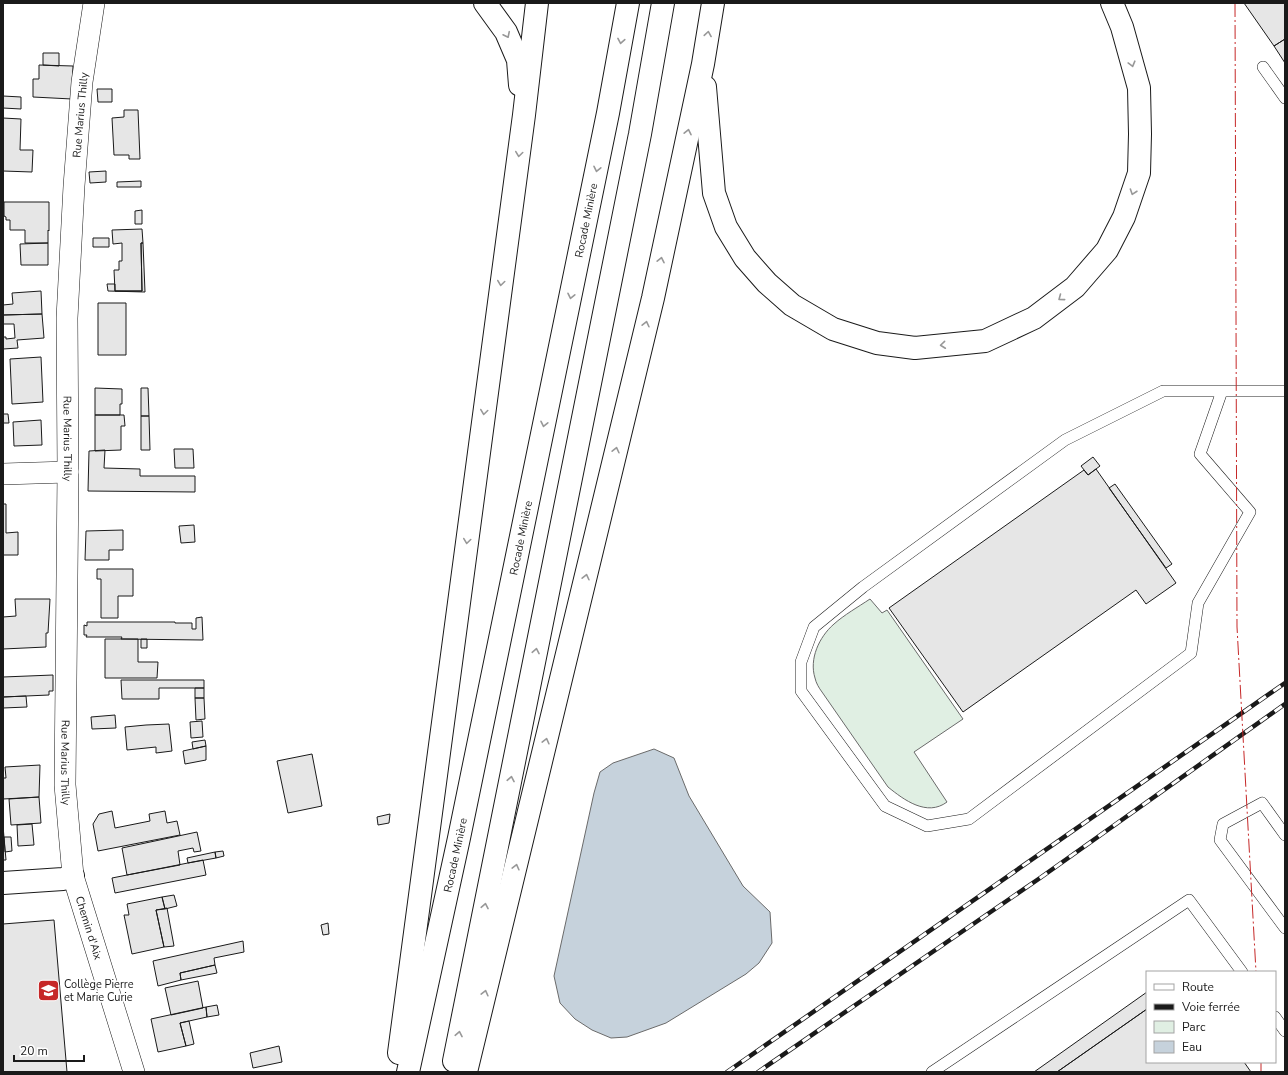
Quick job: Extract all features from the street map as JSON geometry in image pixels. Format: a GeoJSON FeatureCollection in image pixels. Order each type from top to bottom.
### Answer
{"type":"FeatureCollection","features":[{"type":"Feature","properties":{"kind":"main road"},"geometry":{"type":"LineString","coordinates":[[486,3],[506,32],[518,60],[524,116]]}},
{"type":"Feature","properties":{"kind":"main road"},"geometry":{"type":"LineString","coordinates":[[396,1072],[524,116],[537,3]]}},
{"type":"Feature","properties":{"kind":"main road","name":"Rocade Minière"},"geometry":{"type":"LineString","coordinates":[[408,1072],[465,806],[607,121],[628,3]]}},
{"type":"Feature","properties":{"kind":"main road"},"geometry":{"type":"LineString","coordinates":[[452,1072],[640,134],[663,3]]}},
{"type":"Feature","properties":{"kind":"main road"},"geometry":{"type":"LineString","coordinates":[[466,1072],[653,298],[703,64],[712,3]]}},
{"type":"Feature","properties":{"kind":"main road"},"geometry":{"type":"LineString","coordinates":[[1099,3],[1122,27]]}},
{"type":"Feature","properties":{"kind":"main road"},"geometry":{"type":"LineString","coordinates":[[703,64],[714,193],[726,227],[745,258],[767,283],[792,305],[833,329],[877,343],[915,348],[985,341],[1034,318],[1075,288],[1107,250],[1124,217],[1139,173],[1139,88],[1122,27],[1112,3]]}},
{"type":"Feature","properties":{"kind":"main road"},"geometry":{"type":"LineString","coordinates":[[3,883],[73,876]]}},
{"type":"Feature","properties":{"kind":"street","name":"Rue Marius Thilly"},"geometry":{"type":"LineString","coordinates":[[73,876],[65,785],[68,318],[74,186],[82,82],[94,3]]}},
{"type":"Feature","properties":{"kind":"street"},"geometry":{"type":"LineString","coordinates":[[3,474],[68,472]]}},
{"type":"Feature","properties":{"kind":"street","name":"Chemin d'Aix"},"geometry":{"type":"LineString","coordinates":[[73,876],[134,1072]]}},
{"type":"Feature","properties":{"kind":"lane"},"geometry":{"type":"LineString","coordinates":[[1263,67],[1285,98]]}},
{"type":"Feature","properties":{"kind":"lane"},"geometry":{"type":"LineString","coordinates":[[1222,391],[1200,454],[1250,512],[1198,603],[1191,653],[968,819],[926,826],[885,806],[801,691],[801,662],[814,627],[864,587],[1066,440],[1163,391],[1222,391],[1285,391]]}},
{"type":"Feature","properties":{"kind":"lane"},"geometry":{"type":"LineString","coordinates":[[1285,836],[1262,803],[1223,824],[1220,840],[1285,928]]}},
{"type":"Feature","properties":{"kind":"lane"},"geometry":{"type":"LineString","coordinates":[[932,1072],[1189,900],[1241,971]]}},
{"type":"Feature","properties":{"kind":"lane"},"geometry":{"type":"LineString","coordinates":[[1276,1018],[1285,1031]]}},
{"type":"Feature","properties":{"kind":"green space"},"geometry":{"type":"Polygon","coordinates":[[[870,599],[882,613],[887,610],[963,719],[914,752],[947,802],[939,806],[932,808],[916,805],[901,797],[888,787],[815,680],[813,671],[814,656],[824,635],[838,621],[870,599]]]}},
{"type":"Feature","properties":{"kind":"water"},"geometry":{"type":"Polygon","coordinates":[[[654,749],[674,758],[689,796],[743,886],[770,912],[772,943],[759,963],[746,974],[666,1023],[627,1037],[611,1038],[592,1030],[575,1019],[560,1003],[554,976],[594,793],[600,772],[613,763],[654,749]]]}},
{"type":"Feature","properties":{"kind":"building"},"geometry":{"type":"Polygon","coordinates":[[[1244,3],[1285,3],[1285,39],[1274,46],[1244,3]]]}},
{"type":"Feature","properties":{"kind":"building"},"geometry":{"type":"Polygon","coordinates":[[[1285,39],[1285,63],[1274,46],[1285,39]]]}},
{"type":"Feature","properties":{"kind":"building"},"geometry":{"type":"Polygon","coordinates":[[[43,53],[59,53],[59,66],[43,65],[43,53]]]}},
{"type":"Feature","properties":{"kind":"building"},"geometry":{"type":"Polygon","coordinates":[[[39,65],[73,66],[72,99],[33,97],[33,79],[39,79],[39,65]]]}},
{"type":"Feature","properties":{"kind":"building"},"geometry":{"type":"Polygon","coordinates":[[[97,89],[112,89],[112,102],[98,102],[97,89]]]}},
{"type":"Feature","properties":{"kind":"building"},"geometry":{"type":"Polygon","coordinates":[[[3,96],[21,97],[21,109],[3,108],[3,96]]]}},
{"type":"Feature","properties":{"kind":"building"},"geometry":{"type":"Polygon","coordinates":[[[124,110],[138,110],[140,159],[129,159],[129,155],[114,155],[112,118],[124,117],[124,110]]]}},
{"type":"Feature","properties":{"kind":"building"},"geometry":{"type":"Polygon","coordinates":[[[3,118],[21,119],[20,150],[33,150],[32,172],[3,171],[3,118]]]}},
{"type":"Feature","properties":{"kind":"building"},"geometry":{"type":"Polygon","coordinates":[[[106,171],[106,182],[90,183],[89,172],[106,171]]]}},
{"type":"Feature","properties":{"kind":"building"},"geometry":{"type":"Polygon","coordinates":[[[141,181],[141,187],[117,187],[117,182],[141,181]]]}},
{"type":"Feature","properties":{"kind":"building"},"geometry":{"type":"Polygon","coordinates":[[[4,202],[49,202],[48,243],[25,243],[25,230],[10,230],[10,220],[6,220],[6,217],[4,216],[4,202]]]}},
{"type":"Feature","properties":{"kind":"building"},"geometry":{"type":"Polygon","coordinates":[[[142,210],[142,224],[135,224],[135,211],[142,210]]]}},
{"type":"Feature","properties":{"kind":"building"},"geometry":{"type":"Polygon","coordinates":[[[142,229],[142,291],[115,291],[114,270],[119,270],[119,261],[122,261],[122,243],[113,244],[112,230],[142,229]]]}},
{"type":"Feature","properties":{"kind":"building"},"geometry":{"type":"Polygon","coordinates":[[[93,238],[109,238],[109,247],[93,247],[93,238]]]}},
{"type":"Feature","properties":{"kind":"building"},"geometry":{"type":"Polygon","coordinates":[[[48,243],[48,265],[21,265],[20,244],[48,243]]]}},
{"type":"Feature","properties":{"kind":"building"},"geometry":{"type":"Polygon","coordinates":[[[141,243],[143,243],[145,292],[108,291],[107,284],[115,284],[115,291],[142,291],[141,243]]]}},
{"type":"Feature","properties":{"kind":"building"},"geometry":{"type":"Polygon","coordinates":[[[41,291],[42,314],[3,315],[3,305],[13,304],[12,293],[41,291]]]}},
{"type":"Feature","properties":{"kind":"building"},"geometry":{"type":"Polygon","coordinates":[[[98,303],[126,303],[126,355],[98,355],[98,303]]]}},
{"type":"Feature","properties":{"kind":"building"},"geometry":{"type":"Polygon","coordinates":[[[42,314],[44,338],[17,340],[18,348],[3,349],[3,337],[6,337],[6,339],[15,338],[14,324],[3,324],[3,315],[42,314]]]}},
{"type":"Feature","properties":{"kind":"building"},"geometry":{"type":"Polygon","coordinates":[[[41,357],[43,402],[12,404],[10,359],[41,357]]]}},
{"type":"Feature","properties":{"kind":"building"},"geometry":{"type":"Polygon","coordinates":[[[95,388],[122,389],[120,415],[95,415],[95,388]]]}},
{"type":"Feature","properties":{"kind":"building"},"geometry":{"type":"Polygon","coordinates":[[[141,388],[148,388],[149,416],[141,416],[141,388]]]}},
{"type":"Feature","properties":{"kind":"building"},"geometry":{"type":"Polygon","coordinates":[[[3,414],[8,414],[9,423],[3,423],[3,414]]]}},
{"type":"Feature","properties":{"kind":"building"},"geometry":{"type":"Polygon","coordinates":[[[95,415],[124,415],[125,426],[121,426],[121,450],[95,451],[95,415]]]}},
{"type":"Feature","properties":{"kind":"building"},"geometry":{"type":"Polygon","coordinates":[[[141,416],[149,416],[150,450],[141,450],[141,416]]]}},
{"type":"Feature","properties":{"kind":"building"},"geometry":{"type":"Polygon","coordinates":[[[41,420],[42,445],[14,446],[13,422],[41,420]]]}},
{"type":"Feature","properties":{"kind":"building"},"geometry":{"type":"Polygon","coordinates":[[[174,449],[193,449],[194,468],[175,468],[174,449]]]}},
{"type":"Feature","properties":{"kind":"building"},"geometry":{"type":"Polygon","coordinates":[[[105,450],[104,468],[140,469],[140,476],[195,476],[195,492],[88,491],[89,451],[105,450]]]}},
{"type":"Feature","properties":{"kind":"building"},"geometry":{"type":"Polygon","coordinates":[[[1093,457],[1100,466],[1088,475],[1081,466],[1093,457]]]}},
{"type":"Feature","properties":{"kind":"building"},"geometry":{"type":"Polygon","coordinates":[[[1096,469],[1176,583],[1146,604],[1136,590],[963,712],[889,608],[1084,470],[1088,475],[1096,469]]]}},
{"type":"Feature","properties":{"kind":"building"},"geometry":{"type":"Polygon","coordinates":[[[1115,484],[1172,564],[1166,568],[1109,488],[1115,484]]]}},
{"type":"Feature","properties":{"kind":"building"},"geometry":{"type":"Polygon","coordinates":[[[3,504],[6,504],[6,533],[18,532],[18,555],[3,555],[3,504]]]}},
{"type":"Feature","properties":{"kind":"building"},"geometry":{"type":"Polygon","coordinates":[[[194,525],[195,542],[181,543],[179,526],[194,525]]]}},
{"type":"Feature","properties":{"kind":"building"},"geometry":{"type":"Polygon","coordinates":[[[123,530],[123,550],[109,550],[109,560],[85,560],[86,531],[123,530]]]}},
{"type":"Feature","properties":{"kind":"building"},"geometry":{"type":"Polygon","coordinates":[[[97,569],[133,569],[133,596],[118,596],[118,618],[101,618],[101,579],[97,579],[97,569]]]}},
{"type":"Feature","properties":{"kind":"building"},"geometry":{"type":"Polygon","coordinates":[[[15,599],[50,599],[46,647],[3,649],[3,617],[16,616],[15,599]]]}},
{"type":"Feature","properties":{"kind":"building"},"geometry":{"type":"Polygon","coordinates":[[[202,617],[203,640],[121,639],[122,637],[86,637],[87,635],[84,635],[84,625],[87,626],[87,622],[192,623],[192,629],[196,629],[196,618],[202,617]]]}},
{"type":"Feature","properties":{"kind":"building"},"geometry":{"type":"Polygon","coordinates":[[[105,639],[138,639],[138,662],[158,662],[157,678],[105,678],[105,639]]]}},
{"type":"Feature","properties":{"kind":"building"},"geometry":{"type":"Polygon","coordinates":[[[141,639],[147,639],[147,648],[141,648],[141,639]]]}},
{"type":"Feature","properties":{"kind":"building"},"geometry":{"type":"Polygon","coordinates":[[[53,675],[53,691],[49,691],[49,695],[3,697],[3,677],[53,675]]]}},
{"type":"Feature","properties":{"kind":"building"},"geometry":{"type":"Polygon","coordinates":[[[121,680],[204,680],[204,688],[159,688],[159,699],[122,699],[121,680]]]}},
{"type":"Feature","properties":{"kind":"building"},"geometry":{"type":"Polygon","coordinates":[[[195,688],[204,688],[204,698],[195,698],[195,688]]]}},
{"type":"Feature","properties":{"kind":"building"},"geometry":{"type":"Polygon","coordinates":[[[26,696],[27,707],[3,708],[3,697],[26,696]]]}},
{"type":"Feature","properties":{"kind":"building"},"geometry":{"type":"Polygon","coordinates":[[[195,698],[204,698],[205,719],[196,720],[195,698]]]}},
{"type":"Feature","properties":{"kind":"building"},"geometry":{"type":"Polygon","coordinates":[[[115,715],[116,728],[92,729],[91,717],[115,715]]]}},
{"type":"Feature","properties":{"kind":"building"},"geometry":{"type":"Polygon","coordinates":[[[202,721],[203,737],[191,738],[190,722],[202,721]]]}},
{"type":"Feature","properties":{"kind":"building"},"geometry":{"type":"Polygon","coordinates":[[[169,724],[172,751],[156,753],[156,747],[127,750],[125,727],[169,724]]]}},
{"type":"Feature","properties":{"kind":"building"},"geometry":{"type":"Polygon","coordinates":[[[205,740],[206,746],[193,749],[192,742],[205,740]]]}},
{"type":"Feature","properties":{"kind":"building"},"geometry":{"type":"Polygon","coordinates":[[[206,746],[206,760],[185,764],[183,751],[206,746]]]}},
{"type":"Feature","properties":{"kind":"building"},"geometry":{"type":"Polygon","coordinates":[[[312,754],[322,806],[288,813],[277,761],[312,754]]]}},
{"type":"Feature","properties":{"kind":"building"},"geometry":{"type":"Polygon","coordinates":[[[40,765],[39,797],[3,799],[3,778],[6,778],[5,767],[40,765]]]}},
{"type":"Feature","properties":{"kind":"building"},"geometry":{"type":"Polygon","coordinates":[[[39,797],[41,823],[11,825],[9,799],[39,797]]]}},
{"type":"Feature","properties":{"kind":"building"},"geometry":{"type":"Polygon","coordinates":[[[112,811],[115,828],[150,821],[149,814],[165,811],[167,823],[177,821],[180,835],[98,851],[93,824],[99,814],[112,811]]]}},
{"type":"Feature","properties":{"kind":"building"},"geometry":{"type":"Polygon","coordinates":[[[390,814],[389,823],[378,825],[377,817],[390,814]]]}},
{"type":"Feature","properties":{"kind":"building"},"geometry":{"type":"Polygon","coordinates":[[[32,824],[34,845],[18,846],[17,825],[32,824]]]}},
{"type":"Feature","properties":{"kind":"building"},"geometry":{"type":"Polygon","coordinates":[[[3,826],[6,860],[3,860],[3,826]]]}},
{"type":"Feature","properties":{"kind":"building"},"geometry":{"type":"Polygon","coordinates":[[[197,832],[201,851],[194,852],[193,848],[178,851],[180,865],[127,875],[122,848],[197,832]]]}},
{"type":"Feature","properties":{"kind":"building"},"geometry":{"type":"Polygon","coordinates":[[[4,837],[11,837],[12,851],[5,852],[4,837]]]}},
{"type":"Feature","properties":{"kind":"building"},"geometry":{"type":"Polygon","coordinates":[[[223,851],[224,856],[216,858],[215,852],[223,851]]]}},
{"type":"Feature","properties":{"kind":"building"},"geometry":{"type":"Polygon","coordinates":[[[215,852],[216,858],[188,863],[187,858],[215,852]]]}},
{"type":"Feature","properties":{"kind":"building"},"geometry":{"type":"Polygon","coordinates":[[[203,860],[206,875],[115,893],[112,878],[203,860]]]}},
{"type":"Feature","properties":{"kind":"building"},"geometry":{"type":"Polygon","coordinates":[[[174,895],[177,906],[165,909],[162,897],[174,895]]]}},
{"type":"Feature","properties":{"kind":"building"},"geometry":{"type":"Polygon","coordinates":[[[162,897],[165,909],[156,910],[164,947],[132,954],[124,915],[129,915],[127,904],[162,897]]]}},
{"type":"Feature","properties":{"kind":"building"},"geometry":{"type":"Polygon","coordinates":[[[167,908],[174,946],[164,947],[156,910],[167,908]]]}},
{"type":"Feature","properties":{"kind":"building"},"geometry":{"type":"Polygon","coordinates":[[[54,920],[67,1072],[3,1072],[3,924],[54,920]]]}},
{"type":"Feature","properties":{"kind":"building"},"geometry":{"type":"Polygon","coordinates":[[[328,923],[329,934],[323,935],[321,925],[328,923]]]}},
{"type":"Feature","properties":{"kind":"building"},"geometry":{"type":"Polygon","coordinates":[[[243,941],[244,952],[214,958],[215,965],[180,973],[181,980],[158,986],[153,961],[243,941]]]}},
{"type":"Feature","properties":{"kind":"building"},"geometry":{"type":"Polygon","coordinates":[[[215,965],[217,973],[181,980],[180,973],[215,965]]]}},
{"type":"Feature","properties":{"kind":"building"},"geometry":{"type":"Polygon","coordinates":[[[198,981],[203,1008],[171,1015],[165,988],[198,981]]]}},
{"type":"Feature","properties":{"kind":"building"},"geometry":{"type":"Polygon","coordinates":[[[1146,993],[1146,1010],[1057,1072],[1034,1072],[1146,993]]]}},
{"type":"Feature","properties":{"kind":"building"},"geometry":{"type":"Polygon","coordinates":[[[217,1005],[219,1015],[207,1017],[206,1007],[217,1005]]]}},
{"type":"Feature","properties":{"kind":"building"},"geometry":{"type":"Polygon","coordinates":[[[206,1007],[207,1017],[180,1023],[186,1046],[158,1052],[151,1019],[206,1007]]]}},
{"type":"Feature","properties":{"kind":"building"},"geometry":{"type":"Polygon","coordinates":[[[1146,1010],[1146,1063],[1245,1063],[1251,1072],[1057,1072],[1146,1010]]]}},
{"type":"Feature","properties":{"kind":"building"},"geometry":{"type":"Polygon","coordinates":[[[189,1021],[194,1044],[186,1046],[180,1023],[189,1021]]]}},
{"type":"Feature","properties":{"kind":"building"},"geometry":{"type":"Polygon","coordinates":[[[279,1046],[282,1062],[253,1068],[250,1053],[279,1046]]]}},
{"type":"Feature","properties":{"kind":"railway"},"geometry":{"type":"LineString","coordinates":[[727,1072],[1285,683]]}},
{"type":"Feature","properties":{"kind":"railway"},"geometry":{"type":"LineString","coordinates":[[758,1072],[1040,878],[1285,704]]}},
{"type":"Feature","properties":{"kind":"power"},"geometry":{"type":"LineString","coordinates":[[1235,3],[1237,627],[1256,971]]}},
{"type":"Feature","properties":{"kind":"power"},"geometry":{"type":"LineString","coordinates":[[1261,1063],[1261,1072]]}},
{"type":"Feature","properties":{"kind":"place","name":"Collège Pierre et Marie Curie"},"geometry":{"type":"Point","coordinates":[49,990]}}]}
